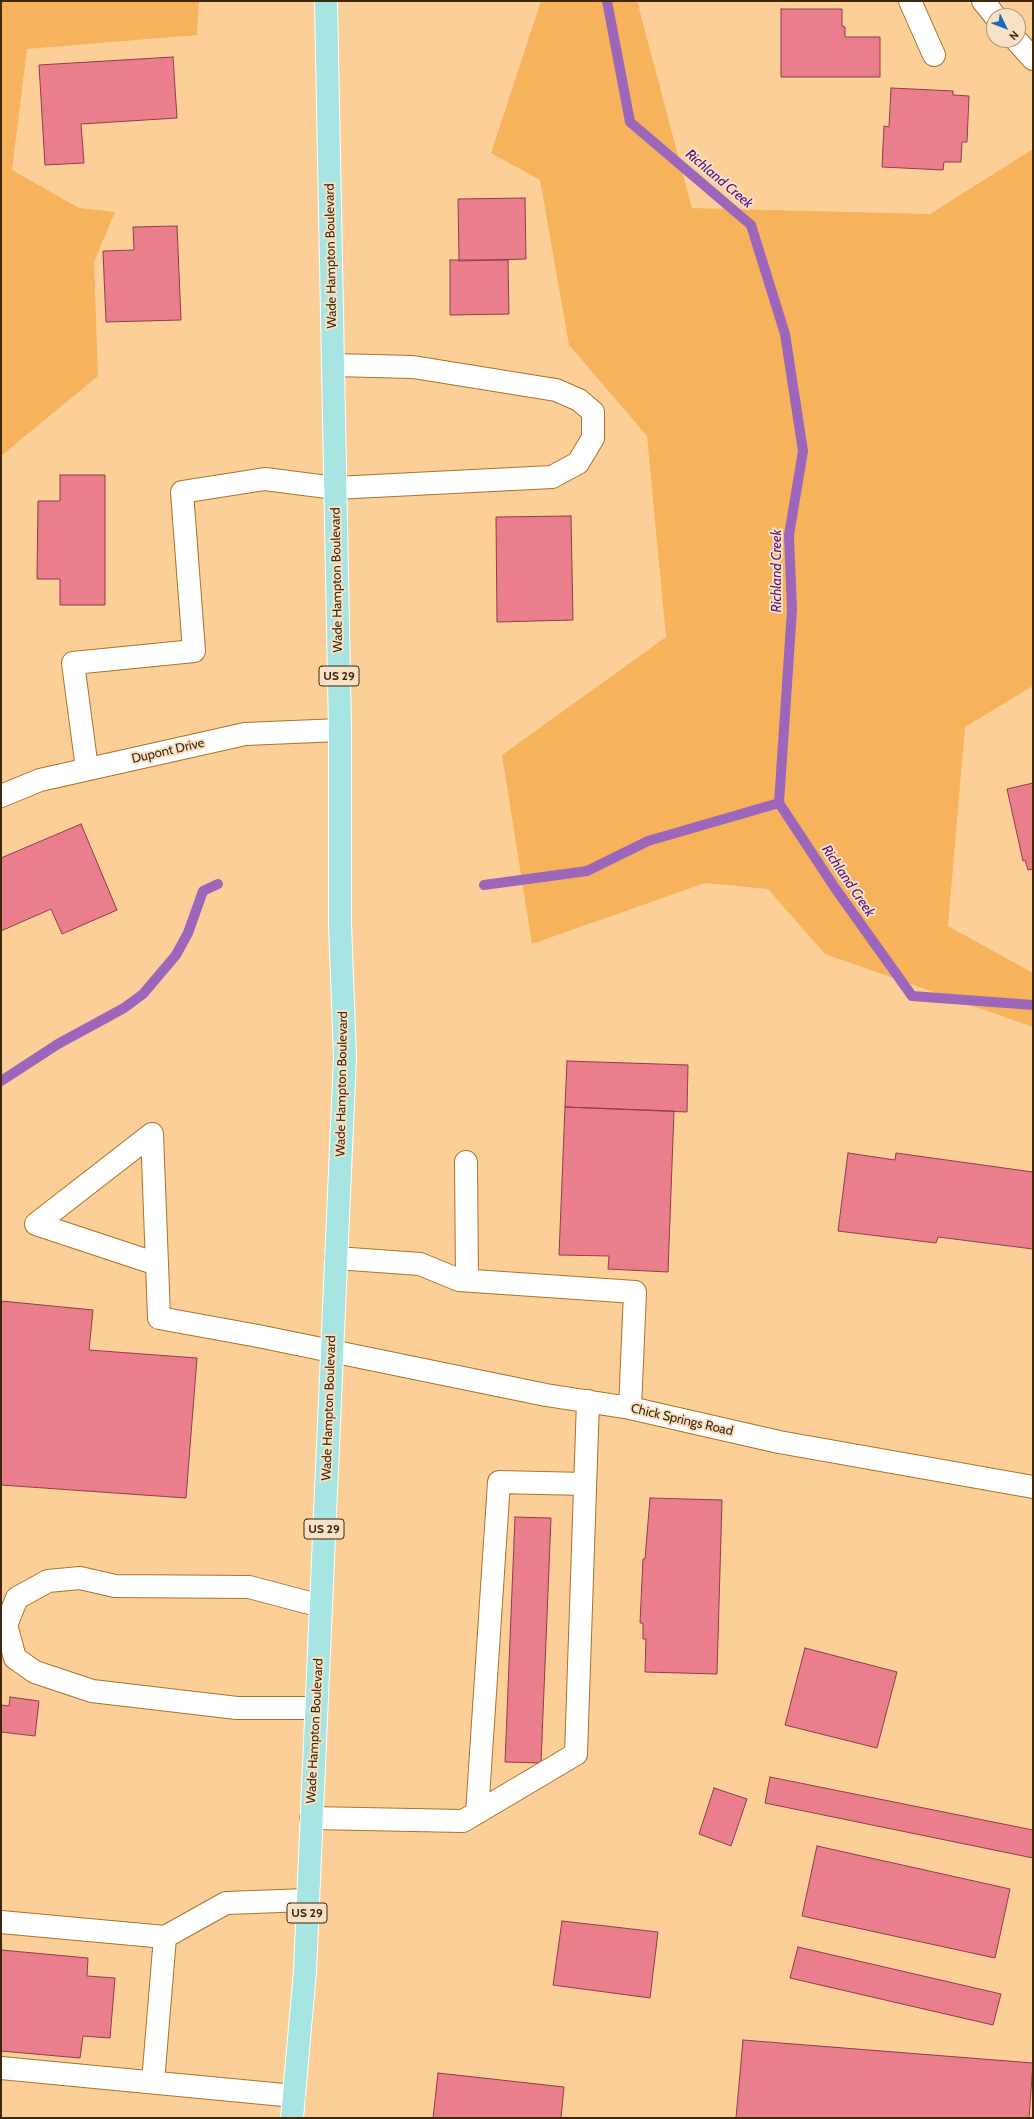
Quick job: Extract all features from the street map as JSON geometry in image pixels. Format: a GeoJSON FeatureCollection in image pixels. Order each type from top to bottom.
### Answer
{"type":"FeatureCollection","features":[{"type":"Feature","properties":{"kind":"main road","name":"Wade Hampton Boulevard"},"geometry":{"type":"LineString","coordinates":[[292,2118],[304,1971],[345,1057],[340,923],[340,730],[326,1]]}},
{"type":"Feature","properties":{"kind":"street"},"geometry":{"type":"LineString","coordinates":[[910,1],[934,55]]}},
{"type":"Feature","properties":{"kind":"street"},"geometry":{"type":"LineString","coordinates":[[1023,48],[1033,59]]}},
{"type":"Feature","properties":{"kind":"street"},"geometry":{"type":"LineString","coordinates":[[87,769],[73,663],[194,651],[182,492],[265,479],[335,488],[552,477],[578,463],[593,438],[593,412],[579,400],[556,390],[413,367],[333,365]]}},
{"type":"Feature","properties":{"kind":"street","name":"Dupont Drive"},"geometry":{"type":"LineString","coordinates":[[1,796],[40,780],[245,734],[340,730]]}},
{"type":"Feature","properties":{"kind":"street"},"geometry":{"type":"LineString","coordinates":[[152,1134],[155,1226],[157,1264],[36,1224],[152,1134]]}},
{"type":"Feature","properties":{"kind":"street"},"geometry":{"type":"LineString","coordinates":[[466,1162],[467,1280]]}},
{"type":"Feature","properties":{"kind":"street"},"geometry":{"type":"LineString","coordinates":[[336,1258],[420,1264],[459,1280],[635,1292],[630,1408]]}},
{"type":"Feature","properties":{"kind":"street","name":"Chick Springs Road"},"geometry":{"type":"LineString","coordinates":[[157,1264],[159,1318],[332,1351],[546,1395],[630,1408],[779,1442],[1033,1487]]}},
{"type":"Feature","properties":{"kind":"street"},"geometry":{"type":"LineString","coordinates":[[311,1818],[462,1821],[576,1754],[588,1401]]}},
{"type":"Feature","properties":{"kind":"street"},"geometry":{"type":"LineString","coordinates":[[477,1813],[499,1482],[585,1484]]}},
{"type":"Feature","properties":{"kind":"street"},"geometry":{"type":"LineString","coordinates":[[316,1708],[237,1708],[92,1691],[35,1672],[15,1658],[6,1625],[17,1598],[48,1581],[80,1578],[115,1586],[249,1587],[321,1606]]}},
{"type":"Feature","properties":{"kind":"street"},"geometry":{"type":"LineString","coordinates":[[1,1922],[165,1937],[226,1904],[307,1900]]}},
{"type":"Feature","properties":{"kind":"street"},"geometry":{"type":"LineString","coordinates":[[153,2082],[165,1937]]}},
{"type":"Feature","properties":{"kind":"street"},"geometry":{"type":"LineString","coordinates":[[1,2068],[294,2096]]}},
{"type":"Feature","properties":{"kind":"shaded area"},"geometry":{"type":"Polygon","coordinates":[[[1,1],[199,1],[197,35],[27,49],[12,170],[79,208],[115,212],[94,262],[98,376],[1,456],[1,1]]]}},
{"type":"Feature","properties":{"kind":"shaded area"},"geometry":{"type":"Polygon","coordinates":[[[541,1],[637,1],[692,208],[930,214],[1033,149],[1033,686],[965,727],[948,926],[1033,973],[1033,1027],[825,954],[768,889],[705,883],[532,944],[502,755],[666,637],[647,436],[569,345],[540,180],[491,153],[541,1]]]}},
{"type":"Feature","properties":{"kind":"building"},"geometry":{"type":"Polygon","coordinates":[[[781,9],[842,9],[842,26],[845,27],[845,37],[880,37],[880,77],[781,77],[781,9]]]}},
{"type":"Feature","properties":{"kind":"building"},"geometry":{"type":"Polygon","coordinates":[[[173,57],[177,118],[81,124],[84,163],[45,165],[39,65],[173,57]]]}},
{"type":"Feature","properties":{"kind":"building"},"geometry":{"type":"Polygon","coordinates":[[[891,88],[953,91],[953,95],[969,96],[967,142],[962,142],[961,162],[944,162],[943,170],[882,167],[884,126],[889,127],[891,88]]]}},
{"type":"Feature","properties":{"kind":"building"},"geometry":{"type":"Polygon","coordinates":[[[525,198],[526,259],[459,261],[458,199],[525,198]]]}},
{"type":"Feature","properties":{"kind":"building"},"geometry":{"type":"Polygon","coordinates":[[[177,226],[181,320],[106,322],[103,251],[134,250],[133,227],[177,226]]]}},
{"type":"Feature","properties":{"kind":"building"},"geometry":{"type":"Polygon","coordinates":[[[450,260],[508,260],[509,314],[450,315],[450,260]]]}},
{"type":"Feature","properties":{"kind":"building"},"geometry":{"type":"Polygon","coordinates":[[[60,475],[105,475],[105,605],[60,605],[60,579],[37,579],[38,501],[60,501],[60,475]]]}},
{"type":"Feature","properties":{"kind":"building"},"geometry":{"type":"Polygon","coordinates":[[[571,516],[573,620],[497,622],[496,517],[571,516]]]}},
{"type":"Feature","properties":{"kind":"building"},"geometry":{"type":"Polygon","coordinates":[[[1033,783],[1033,869],[1028,870],[1025,860],[1023,861],[1007,789],[1033,783]]]}},
{"type":"Feature","properties":{"kind":"building"},"geometry":{"type":"Polygon","coordinates":[[[81,824],[117,910],[62,934],[51,909],[1,931],[1,858],[81,824]]]}},
{"type":"Feature","properties":{"kind":"building"},"geometry":{"type":"Polygon","coordinates":[[[567,1061],[688,1065],[687,1112],[565,1107],[567,1061]]]}},
{"type":"Feature","properties":{"kind":"building"},"geometry":{"type":"Polygon","coordinates":[[[565,1107],[674,1111],[668,1272],[608,1269],[609,1256],[559,1255],[565,1107]]]}},
{"type":"Feature","properties":{"kind":"building"},"geometry":{"type":"Polygon","coordinates":[[[848,1153],[895,1160],[896,1153],[1033,1172],[1033,1249],[938,1237],[936,1243],[838,1231],[848,1153]]]}},
{"type":"Feature","properties":{"kind":"building"},"geometry":{"type":"Polygon","coordinates":[[[1,1301],[93,1310],[89,1350],[197,1358],[186,1498],[1,1485],[1,1301]]]}},
{"type":"Feature","properties":{"kind":"building"},"geometry":{"type":"Polygon","coordinates":[[[650,1498],[722,1500],[717,1674],[645,1672],[646,1639],[643,1639],[643,1623],[640,1623],[643,1559],[645,1559],[650,1498]]]}},
{"type":"Feature","properties":{"kind":"building"},"geometry":{"type":"Polygon","coordinates":[[[515,1517],[551,1518],[541,1763],[505,1762],[515,1517]]]}},
{"type":"Feature","properties":{"kind":"building"},"geometry":{"type":"Polygon","coordinates":[[[805,1648],[897,1672],[877,1748],[785,1725],[805,1648]]]}},
{"type":"Feature","properties":{"kind":"building"},"geometry":{"type":"Polygon","coordinates":[[[10,1697],[39,1701],[35,1736],[1,1732],[1,1705],[9,1706],[10,1697]]]}},
{"type":"Feature","properties":{"kind":"building"},"geometry":{"type":"Polygon","coordinates":[[[770,1777],[1033,1830],[1033,1858],[765,1803],[770,1777]]]}},
{"type":"Feature","properties":{"kind":"building"},"geometry":{"type":"Polygon","coordinates":[[[714,1788],[747,1799],[731,1846],[699,1834],[714,1788]]]}},
{"type":"Feature","properties":{"kind":"building"},"geometry":{"type":"Polygon","coordinates":[[[817,1846],[1010,1889],[995,1958],[802,1916],[817,1846]]]}},
{"type":"Feature","properties":{"kind":"building"},"geometry":{"type":"Polygon","coordinates":[[[562,1921],[658,1932],[650,1998],[553,1985],[562,1921]]]}},
{"type":"Feature","properties":{"kind":"building"},"geometry":{"type":"Polygon","coordinates":[[[798,1947],[1001,1994],[993,2025],[790,1978],[798,1947]]]}},
{"type":"Feature","properties":{"kind":"building"},"geometry":{"type":"Polygon","coordinates":[[[1,1950],[88,1958],[87,1976],[115,1978],[110,2038],[83,2036],[80,2058],[1,2051],[1,1950]]]}},
{"type":"Feature","properties":{"kind":"building"},"geometry":{"type":"Polygon","coordinates":[[[743,2040],[1033,2063],[1029,2118],[736,2118],[743,2040]]]}},
{"type":"Feature","properties":{"kind":"building"},"geometry":{"type":"Polygon","coordinates":[[[438,2073],[564,2087],[561,2118],[433,2118],[438,2073]]]}},
{"type":"Feature","properties":{"kind":"waterway","name":"Richland Creek"},"geometry":{"type":"LineString","coordinates":[[607,1],[630,122],[751,225],[785,334],[803,451],[789,535],[792,610],[779,803],[835,888],[912,996],[1033,1005]]}},
{"type":"Feature","properties":{"kind":"waterway"},"geometry":{"type":"LineString","coordinates":[[484,885],[587,871],[648,841],[779,803]]}},
{"type":"Feature","properties":{"kind":"waterway"},"geometry":{"type":"LineString","coordinates":[[1,1081],[58,1044],[124,1008],[143,994],[176,955],[188,933],[203,891],[218,884]]}}]}
